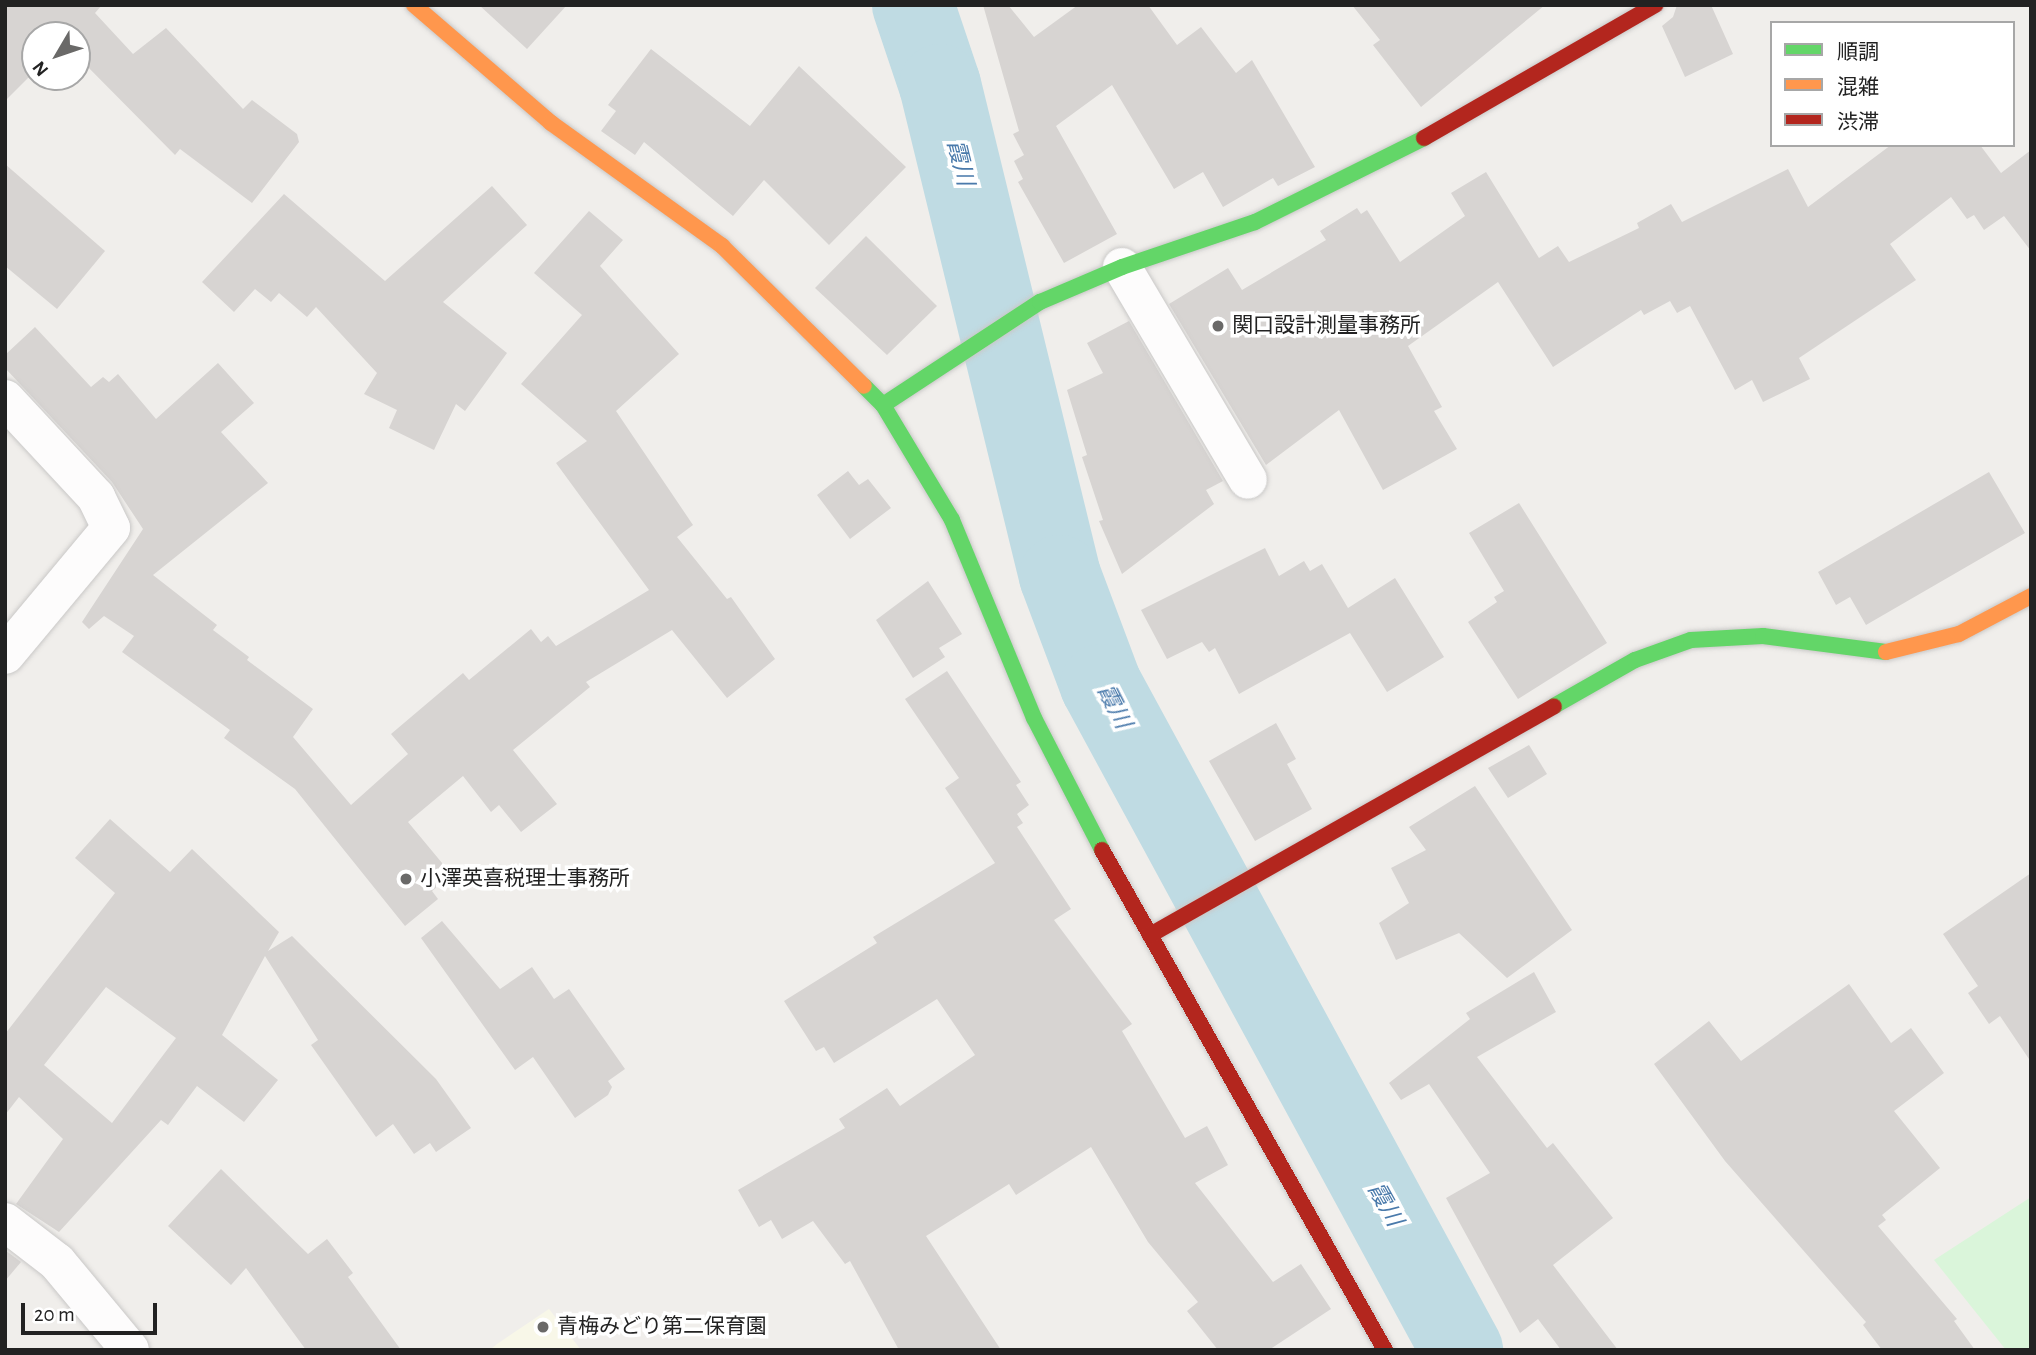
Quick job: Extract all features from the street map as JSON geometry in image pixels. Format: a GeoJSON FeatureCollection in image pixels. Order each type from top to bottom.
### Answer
{"type":"FeatureCollection","features":[{"type":"Feature","properties":{"kind":"street"},"geometry":{"type":"LineString","coordinates":[[414,5],[551,123],[722,246],[883,405],[952,520],[1034,718],[1150,935],[1385,1350]]}},
{"type":"Feature","properties":{"kind":"street"},"geometry":{"type":"LineString","coordinates":[[883,405],[1033,306],[1122,267],[1255,222],[1400,151],[1655,5]]}},
{"type":"Feature","properties":{"kind":"street"},"geometry":{"type":"LineString","coordinates":[[1122,267],[1248,480]]}},
{"type":"Feature","properties":{"kind":"street"},"geometry":{"type":"LineString","coordinates":[[5,399],[96,497],[111,528],[5,655]]}},
{"type":"Feature","properties":{"kind":"street"},"geometry":{"type":"LineString","coordinates":[[1150,935],[1250,881],[1635,660],[1691,640],[1763,636],[1881,653],[1959,634],[2031,596]]}},
{"type":"Feature","properties":{"kind":"street"},"geometry":{"type":"LineString","coordinates":[[5,1222],[57,1262],[130,1350]]}},
{"type":"Feature","properties":{"kind":"shaded area","name":"青梅みどり第二保育園"},"geometry":{"type":"Polygon","coordinates":[[[549,1309],[581,1350],[490,1350],[497,1344],[549,1309]]]}},
{"type":"Feature","properties":{"kind":"green space"},"geometry":{"type":"Polygon","coordinates":[[[2031,1197],[2031,1350],[2006,1350],[1934,1260],[2031,1197]]]}},
{"type":"Feature","properties":{"kind":"building"},"geometry":{"type":"Polygon","coordinates":[[[5,5],[102,5],[95,13],[133,54],[166,28],[243,109],[252,100],[297,134],[299,142],[252,203],[180,149],[175,155],[91,70],[91,21],[21,21],[21,85],[5,101],[5,5]]]}},
{"type":"Feature","properties":{"kind":"building"},"geometry":{"type":"Polygon","coordinates":[[[479,5],[567,5],[527,49],[479,5]]]}},
{"type":"Feature","properties":{"kind":"building"},"geometry":{"type":"Polygon","coordinates":[[[983,5],[1008,5],[1034,37],[1078,5],[1148,5],[1177,45],[1201,27],[1236,73],[1252,60],[1315,167],[1278,186],[1273,178],[1223,207],[1203,172],[1174,189],[1112,85],[1056,126],[1117,234],[1064,263],[1018,182],[1023,179],[1014,161],[1024,155],[1013,134],[1019,131],[983,5]]]}},
{"type":"Feature","properties":{"kind":"building"},"geometry":{"type":"Polygon","coordinates":[[[1352,5],[1545,5],[1421,107],[1373,45],[1380,40],[1352,5]]]}},
{"type":"Feature","properties":{"kind":"building"},"geometry":{"type":"Polygon","coordinates":[[[1677,5],[1711,5],[1733,54],[1685,77],[1662,26],[1673,17],[1677,5]]]}},
{"type":"Feature","properties":{"kind":"building"},"geometry":{"type":"Polygon","coordinates":[[[651,49],[750,126],[799,66],[906,167],[829,245],[764,180],[733,216],[644,142],[635,155],[601,131],[616,111],[608,105],[651,49]]]}},
{"type":"Feature","properties":{"kind":"building"},"geometry":{"type":"Polygon","coordinates":[[[1888,147],[1982,147],[2001,173],[2031,150],[2031,251],[2004,216],[1984,230],[1974,215],[1967,219],[1951,197],[1890,244],[1916,280],[1799,358],[1810,379],[1763,402],[1752,380],[1735,390],[1690,306],[1677,313],[1670,301],[1644,315],[1641,310],[1553,367],[1498,282],[1408,346],[1442,407],[1434,411],[1457,449],[1383,490],[1339,410],[1266,465],[1169,304],[1228,268],[1242,290],[1326,240],[1320,231],[1357,208],[1361,214],[1367,210],[1400,262],[1465,216],[1451,193],[1486,172],[1539,258],[1558,246],[1569,262],[1639,228],[1637,223],[1671,204],[1682,222],[1788,169],[1808,207],[1888,147]]]}},
{"type":"Feature","properties":{"kind":"building"},"geometry":{"type":"Polygon","coordinates":[[[5,164],[105,251],[57,309],[5,266],[5,164]]]}},
{"type":"Feature","properties":{"kind":"building"},"geometry":{"type":"Polygon","coordinates":[[[492,186],[527,225],[443,302],[507,353],[465,411],[456,404],[434,450],[389,428],[397,410],[364,394],[377,373],[316,307],[307,317],[279,293],[271,302],[255,289],[234,312],[202,282],[284,194],[385,281],[492,186]]]}},
{"type":"Feature","properties":{"kind":"building"},"geometry":{"type":"Polygon","coordinates":[[[589,211],[623,240],[600,266],[679,354],[616,411],[693,525],[677,537],[727,599],[731,597],[775,659],[727,698],[672,630],[586,682],[590,687],[513,750],[557,804],[521,832],[499,805],[491,812],[463,776],[408,822],[452,875],[432,891],[438,899],[405,926],[295,789],[224,738],[230,730],[122,652],[134,636],[104,616],[89,629],[82,622],[143,529],[112,482],[5,368],[5,355],[35,327],[91,387],[103,377],[109,382],[118,374],[156,419],[218,363],[254,403],[221,432],[268,483],[153,575],[217,625],[213,630],[249,657],[247,660],[313,709],[293,737],[351,805],[408,754],[391,734],[463,673],[469,680],[531,629],[541,642],[548,636],[556,646],[649,590],[556,463],[587,441],[521,384],[582,315],[534,273],[589,211]]]}},
{"type":"Feature","properties":{"kind":"building"},"geometry":{"type":"Polygon","coordinates":[[[866,236],[937,306],[887,355],[815,288],[866,236]]]}},
{"type":"Feature","properties":{"kind":"building"},"geometry":{"type":"Polygon","coordinates":[[[1129,321],[1223,481],[1206,490],[1214,504],[1122,574],[1099,521],[1103,520],[1082,457],[1087,455],[1067,390],[1103,373],[1087,343],[1129,321]]]}},
{"type":"Feature","properties":{"kind":"building"},"geometry":{"type":"Polygon","coordinates":[[[848,471],[859,485],[868,479],[891,508],[850,539],[817,495],[848,471]]]}},
{"type":"Feature","properties":{"kind":"building"},"geometry":{"type":"Polygon","coordinates":[[[1989,472],[2025,533],[1866,625],[1850,597],[1836,605],[1818,572],[1989,472]]]}},
{"type":"Feature","properties":{"kind":"building"},"geometry":{"type":"Polygon","coordinates":[[[1519,503],[1607,643],[1518,699],[1468,622],[1497,602],[1494,597],[1504,591],[1469,533],[1519,503]]]}},
{"type":"Feature","properties":{"kind":"building"},"geometry":{"type":"Polygon","coordinates":[[[1265,548],[1279,576],[1304,561],[1310,571],[1322,564],[1348,608],[1395,578],[1444,657],[1387,692],[1350,633],[1239,694],[1215,648],[1209,652],[1202,642],[1167,659],[1141,610],[1265,548]]]}},
{"type":"Feature","properties":{"kind":"building"},"geometry":{"type":"Polygon","coordinates":[[[928,581],[962,634],[939,648],[945,657],[913,678],[876,620],[928,581]]]}},
{"type":"Feature","properties":{"kind":"building"},"geometry":{"type":"Polygon","coordinates":[[[947,671],[1021,782],[1016,785],[1029,805],[1017,814],[1023,823],[1017,827],[1071,909],[1054,920],[1132,1024],[1122,1031],[1185,1138],[1207,1126],[1228,1165],[1195,1183],[1273,1282],[1301,1264],[1331,1309],[1269,1350],[1218,1350],[1187,1311],[1198,1302],[1148,1242],[1091,1147],[1016,1195],[1009,1184],[926,1236],[1001,1350],[899,1350],[850,1261],[845,1264],[813,1221],[782,1239],[771,1220],[759,1227],[738,1190],[845,1128],[839,1119],[887,1088],[900,1106],[975,1055],[937,999],[834,1063],[824,1047],[816,1051],[784,1001],[877,943],[873,937],[995,863],[945,788],[959,778],[905,699],[947,671]]]}},
{"type":"Feature","properties":{"kind":"building"},"geometry":{"type":"Polygon","coordinates":[[[1276,723],[1296,759],[1287,764],[1312,809],[1255,841],[1209,761],[1276,723]]]}},
{"type":"Feature","properties":{"kind":"building"},"geometry":{"type":"Polygon","coordinates":[[[1529,745],[1547,774],[1508,798],[1488,768],[1529,745]]]}},
{"type":"Feature","properties":{"kind":"building"},"geometry":{"type":"Polygon","coordinates":[[[1475,786],[1572,930],[1507,978],[1459,933],[1396,960],[1379,923],[1409,903],[1391,868],[1426,850],[1409,827],[1475,786]]]}},
{"type":"Feature","properties":{"kind":"building"},"geometry":{"type":"Polygon","coordinates":[[[110,819],[170,872],[192,849],[279,932],[268,951],[292,936],[436,1079],[471,1128],[436,1152],[430,1143],[414,1154],[393,1124],[376,1137],[311,1045],[318,1040],[265,956],[222,1035],[278,1080],[244,1122],[197,1086],[168,1125],[161,1120],[59,1232],[16,1204],[63,1139],[19,1097],[5,1115],[5,1034],[115,893],[75,858],[110,819]],[[106,987],[44,1065],[112,1123],[176,1038],[106,987]]]}},
{"type":"Feature","properties":{"kind":"building"},"geometry":{"type":"Polygon","coordinates":[[[2031,873],[2031,1062],[2000,1016],[1989,1024],[1968,993],[1978,986],[1943,934],[2031,873]]]}},
{"type":"Feature","properties":{"kind":"building"},"geometry":{"type":"Polygon","coordinates":[[[442,921],[500,989],[532,967],[554,999],[569,989],[625,1069],[608,1081],[612,1087],[608,1095],[575,1118],[533,1057],[515,1070],[421,938],[442,921]]]}},
{"type":"Feature","properties":{"kind":"building"},"geometry":{"type":"Polygon","coordinates":[[[1534,972],[1556,1012],[1477,1057],[1547,1148],[1553,1143],[1613,1218],[1553,1265],[1618,1350],[1561,1350],[1538,1319],[1520,1333],[1446,1198],[1490,1173],[1429,1084],[1401,1100],[1389,1083],[1470,1019],[1466,1013],[1534,972]]]}},
{"type":"Feature","properties":{"kind":"building"},"geometry":{"type":"Polygon","coordinates":[[[1849,984],[1891,1043],[1911,1028],[1944,1073],[1894,1111],[1940,1168],[1882,1215],[1886,1220],[1878,1226],[1957,1319],[1954,1321],[1975,1350],[1882,1350],[1863,1325],[1866,1322],[1725,1161],[1654,1064],[1709,1021],[1741,1061],[1849,984]]]}},
{"type":"Feature","properties":{"kind":"building"},"geometry":{"type":"Polygon","coordinates":[[[221,1169],[308,1254],[327,1239],[353,1273],[348,1277],[401,1350],[306,1350],[246,1268],[231,1285],[168,1226],[221,1169]]]}},
{"type":"Feature","properties":{"kind":"building"},"geometry":{"type":"Polygon","coordinates":[[[5,1250],[21,1262],[5,1281],[5,1250]]]}},
{"type":"Feature","properties":{"kind":"waterway","name":"霞川"},"geometry":{"type":"LineString","coordinates":[[913,5],[940,85],[1060,576],[1101,685],[1462,1350]]}},
{"type":"Feature","properties":{"kind":"traffic: fast"},"geometry":{"type":"LineString","coordinates":[[883,405],[1040,302],[1122,267],[1255,222],[1424,138]]}},
{"type":"Feature","properties":{"kind":"traffic: fast"},"geometry":{"type":"LineString","coordinates":[[864,386],[883,405],[952,520],[1034,718],[1102,850]]}},
{"type":"Feature","properties":{"kind":"traffic: fast"},"geometry":{"type":"LineString","coordinates":[[1554,706],[1635,660],[1691,640],[1763,636],[1886,652]]}},
{"type":"Feature","properties":{"kind":"traffic: slow"},"geometry":{"type":"LineString","coordinates":[[414,5],[551,123],[722,246],[864,386]]}},
{"type":"Feature","properties":{"kind":"traffic: slow"},"geometry":{"type":"LineString","coordinates":[[1886,652],[1959,634],[2031,596]]}},
{"type":"Feature","properties":{"kind":"traffic: jam"},"geometry":{"type":"LineString","coordinates":[[1424,138],[1655,5]]}},
{"type":"Feature","properties":{"kind":"traffic: jam"},"geometry":{"type":"LineString","coordinates":[[1150,935],[1554,706]]}},
{"type":"Feature","properties":{"kind":"traffic: jam"},"geometry":{"type":"LineString","coordinates":[[1102,850],[1385,1350]]}},
{"type":"Feature","properties":{"kind":"place","name":"関口設計測量事務所"},"geometry":{"type":"Point","coordinates":[1218,326]}},
{"type":"Feature","properties":{"kind":"place","name":"小澤英喜税理士事務所"},"geometry":{"type":"Point","coordinates":[406,879]}},
{"type":"Feature","properties":{"kind":"place","name":"青梅みどり第二保育園"},"geometry":{"type":"Point","coordinates":[543,1327]}}]}
